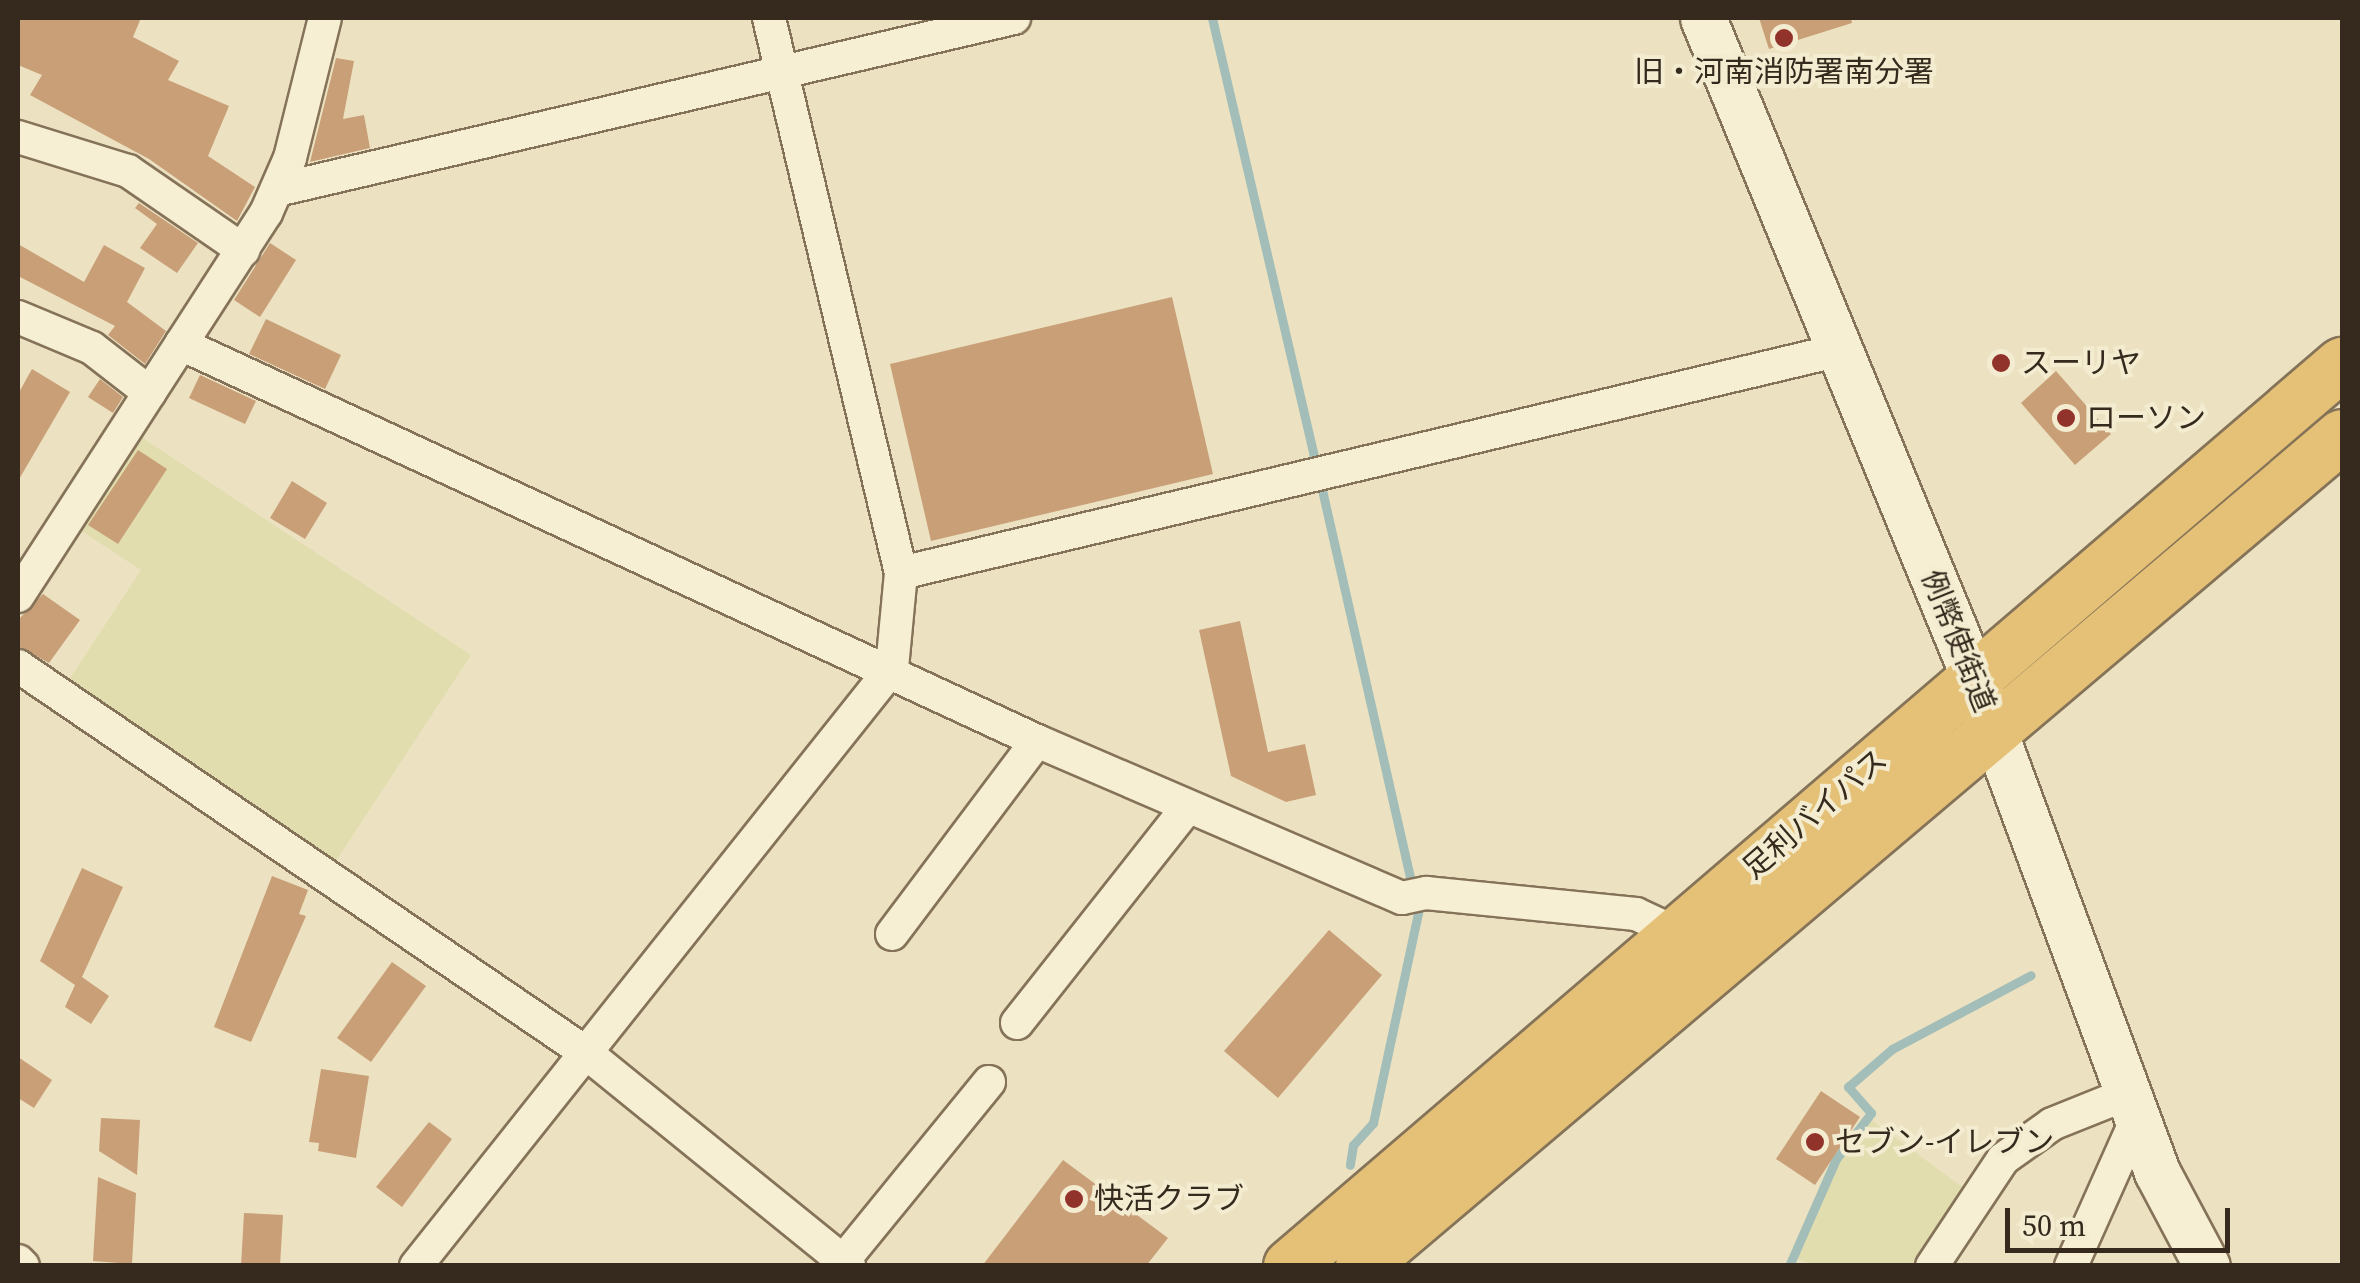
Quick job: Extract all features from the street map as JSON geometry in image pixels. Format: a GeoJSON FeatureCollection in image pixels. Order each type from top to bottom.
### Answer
{"type":"FeatureCollection","features":[{"type":"Feature","properties":{"kind":"highway","name":"足利バイパス"},"geometry":{"type":"LineString","coordinates":[[1290,1266],[2342,364]]}},
{"type":"Feature","properties":{"kind":"highway","name":"足利バイパス"},"geometry":{"type":"LineString","coordinates":[[1362,1266],[2342,436]]}},
{"type":"Feature","properties":{"kind":"main road","name":"例幣使街道"},"geometry":{"type":"LineString","coordinates":[[1703,18],[1836,352],[1974,677],[2132,1108],[2208,1266]]}},
{"type":"Feature","properties":{"kind":"street"},"geometry":{"type":"LineString","coordinates":[[18,596],[242,250],[276,190],[326,18]]}},
{"type":"Feature","properties":{"kind":"street"},"geometry":{"type":"LineString","coordinates":[[416,1266],[892,668],[901,573],[769,18]]}},
{"type":"Feature","properties":{"kind":"street"},"geometry":{"type":"LineString","coordinates":[[276,190],[1014,18]]}},
{"type":"Feature","properties":{"kind":"street"},"geometry":{"type":"LineString","coordinates":[[18,137],[128,171],[242,250]]}},
{"type":"Feature","properties":{"kind":"street"},"geometry":{"type":"LineString","coordinates":[[18,318],[92,348],[150,393]]}},
{"type":"Feature","properties":{"kind":"street"},"geometry":{"type":"LineString","coordinates":[[182,344],[892,668],[1038,742],[1186,808],[1414,895],[1636,914],[1677,933]]}},
{"type":"Feature","properties":{"kind":"street"},"geometry":{"type":"LineString","coordinates":[[901,573],[1836,352]]}},
{"type":"Feature","properties":{"kind":"street"},"geometry":{"type":"LineString","coordinates":[[18,666],[585,1052],[846,1263],[989,1082]]}},
{"type":"Feature","properties":{"kind":"street"},"geometry":{"type":"LineString","coordinates":[[892,934],[1038,742]]}},
{"type":"Feature","properties":{"kind":"street"},"geometry":{"type":"LineString","coordinates":[[1017,1023],[1186,808]]}},
{"type":"Feature","properties":{"kind":"street"},"geometry":{"type":"LineString","coordinates":[[1932,1266],[2003,1159],[2052,1124],[2132,1108]]}},
{"type":"Feature","properties":{"kind":"street"},"geometry":{"type":"LineString","coordinates":[[2071,1266],[2132,1108]]}},
{"type":"Feature","properties":{"kind":"shaded area"},"geometry":{"type":"Polygon","coordinates":[[[141,437],[471,655],[336,861],[67,683],[141,570],[80,530],[141,437]]]}},
{"type":"Feature","properties":{"kind":"shaded area"},"geometry":{"type":"Polygon","coordinates":[[[1870,1119],[1969,1192],[1926,1265],[1813,1265],[1795,1258],[1841,1155],[1870,1119]]]}},
{"type":"Feature","properties":{"kind":"building"},"geometry":{"type":"Polygon","coordinates":[[[18,18],[141,18],[133,37],[179,61],[168,80],[229,106],[208,156],[255,187],[237,221],[149,159],[30,95],[42,75],[18,65],[18,18]]]}},
{"type":"Feature","properties":{"kind":"building","name":"旧・河南消防署南分署"},"geometry":{"type":"Polygon","coordinates":[[[1759,18],[1851,18],[1852,23],[1769,49],[1759,18]]]}},
{"type":"Feature","properties":{"kind":"building"},"geometry":{"type":"Polygon","coordinates":[[[336,58],[354,61],[343,119],[364,115],[370,148],[310,162],[336,58]]]}},
{"type":"Feature","properties":{"kind":"building"},"geometry":{"type":"Polygon","coordinates":[[[139,203],[198,243],[177,273],[140,248],[157,224],[135,208],[139,203]]]}},
{"type":"Feature","properties":{"kind":"building"},"geometry":{"type":"Polygon","coordinates":[[[270,243],[296,260],[260,317],[234,300],[270,243]]]}},
{"type":"Feature","properties":{"kind":"building"},"geometry":{"type":"Polygon","coordinates":[[[18,244],[84,282],[104,245],[145,268],[127,302],[166,331],[145,364],[108,335],[115,326],[18,276],[18,244]]]}},
{"type":"Feature","properties":{"kind":"building"},"geometry":{"type":"Polygon","coordinates":[[[1172,297],[1213,474],[931,541],[890,364],[1172,297]]]}},
{"type":"Feature","properties":{"kind":"building"},"geometry":{"type":"Polygon","coordinates":[[[266,319],[341,355],[325,389],[249,354],[266,319]]]}},
{"type":"Feature","properties":{"kind":"building"},"geometry":{"type":"Polygon","coordinates":[[[32,369],[70,392],[18,481],[18,394],[32,369]]]}},
{"type":"Feature","properties":{"kind":"building","name":"ローソン"},"geometry":{"type":"Polygon","coordinates":[[[2056,371],[2111,434],[2075,465],[2021,403],[2056,371]]]}},
{"type":"Feature","properties":{"kind":"building"},"geometry":{"type":"Polygon","coordinates":[[[200,375],[256,401],[245,424],[189,398],[200,375]]]}},
{"type":"Feature","properties":{"kind":"building"},"geometry":{"type":"Polygon","coordinates":[[[100,379],[123,397],[113,413],[88,397],[100,379]]]}},
{"type":"Feature","properties":{"kind":"building"},"geometry":{"type":"Polygon","coordinates":[[[138,450],[167,469],[118,544],[88,525],[138,450]]]}},
{"type":"Feature","properties":{"kind":"building"},"geometry":{"type":"Polygon","coordinates":[[[292,481],[327,503],[305,539],[270,518],[292,481]]]}},
{"type":"Feature","properties":{"kind":"building"},"geometry":{"type":"Polygon","coordinates":[[[43,594],[80,620],[49,663],[18,646],[18,620],[43,594]]]}},
{"type":"Feature","properties":{"kind":"building"},"geometry":{"type":"Polygon","coordinates":[[[1240,621],[1268,752],[1305,744],[1316,795],[1286,802],[1231,776],[1199,630],[1240,621]]]}},
{"type":"Feature","properties":{"kind":"building"},"geometry":{"type":"Polygon","coordinates":[[[82,868],[123,887],[82,977],[109,996],[91,1024],[65,1007],[75,985],[40,961],[82,868]]]}},
{"type":"Feature","properties":{"kind":"building"},"geometry":{"type":"Polygon","coordinates":[[[272,876],[308,890],[299,914],[306,916],[251,1042],[214,1027],[272,876]]]}},
{"type":"Feature","properties":{"kind":"building"},"geometry":{"type":"Polygon","coordinates":[[[1329,930],[1382,975],[1278,1098],[1224,1051],[1329,930]]]}},
{"type":"Feature","properties":{"kind":"building"},"geometry":{"type":"Polygon","coordinates":[[[392,962],[426,986],[371,1062],[337,1038],[392,962]]]}},
{"type":"Feature","properties":{"kind":"building"},"geometry":{"type":"Polygon","coordinates":[[[18,1057],[52,1080],[34,1108],[18,1098],[18,1057]]]}},
{"type":"Feature","properties":{"kind":"building"},"geometry":{"type":"Polygon","coordinates":[[[321,1069],[369,1076],[356,1158],[318,1151],[319,1143],[309,1142],[321,1069]]]}},
{"type":"Feature","properties":{"kind":"building","name":"セブン-イレブン"},"geometry":{"type":"Polygon","coordinates":[[[1821,1091],[1860,1117],[1815,1185],[1776,1159],[1821,1091]]]}},
{"type":"Feature","properties":{"kind":"building"},"geometry":{"type":"Polygon","coordinates":[[[101,1118],[140,1120],[137,1175],[99,1151],[101,1118]]]}},
{"type":"Feature","properties":{"kind":"building"},"geometry":{"type":"Polygon","coordinates":[[[429,1122],[452,1139],[402,1207],[376,1187],[429,1122]]]}},
{"type":"Feature","properties":{"kind":"building","name":"快活クラブ"},"geometry":{"type":"Polygon","coordinates":[[[1063,1160],[1168,1238],[1146,1266],[982,1266],[1063,1160]]]}},
{"type":"Feature","properties":{"kind":"building"},"geometry":{"type":"Polygon","coordinates":[[[98,1177],[136,1193],[132,1264],[93,1261],[98,1177]]]}},
{"type":"Feature","properties":{"kind":"building"},"geometry":{"type":"Polygon","coordinates":[[[244,1213],[283,1215],[280,1266],[241,1266],[244,1213]]]}},
{"type":"Feature","properties":{"kind":"waterway"},"geometry":{"type":"LineString","coordinates":[[1212,18],[1316,466]]}},
{"type":"Feature","properties":{"kind":"waterway"},"geometry":{"type":"LineString","coordinates":[[1320,481],[1418,913],[1373,1123],[1353,1145],[1350,1165]]}},
{"type":"Feature","properties":{"kind":"waterway"},"geometry":{"type":"LineString","coordinates":[[1789,1266],[1836,1159],[1871,1113],[1848,1087],[1892,1049],[2031,975]]}},
{"type":"Feature","properties":{"kind":"place","name":"旧・河南消防署南分署"},"geometry":{"type":"Point","coordinates":[1784,38]}},
{"type":"Feature","properties":{"kind":"place","name":"スーリヤ"},"geometry":{"type":"Point","coordinates":[2001,363]}},
{"type":"Feature","properties":{"kind":"place","name":"ローソン"},"geometry":{"type":"Point","coordinates":[2066,418]}},
{"type":"Feature","properties":{"kind":"place","name":"セブン-イレブン"},"geometry":{"type":"Point","coordinates":[1815,1142]}},
{"type":"Feature","properties":{"kind":"place","name":"快活クラブ"},"geometry":{"type":"Point","coordinates":[1074,1199]}}]}
